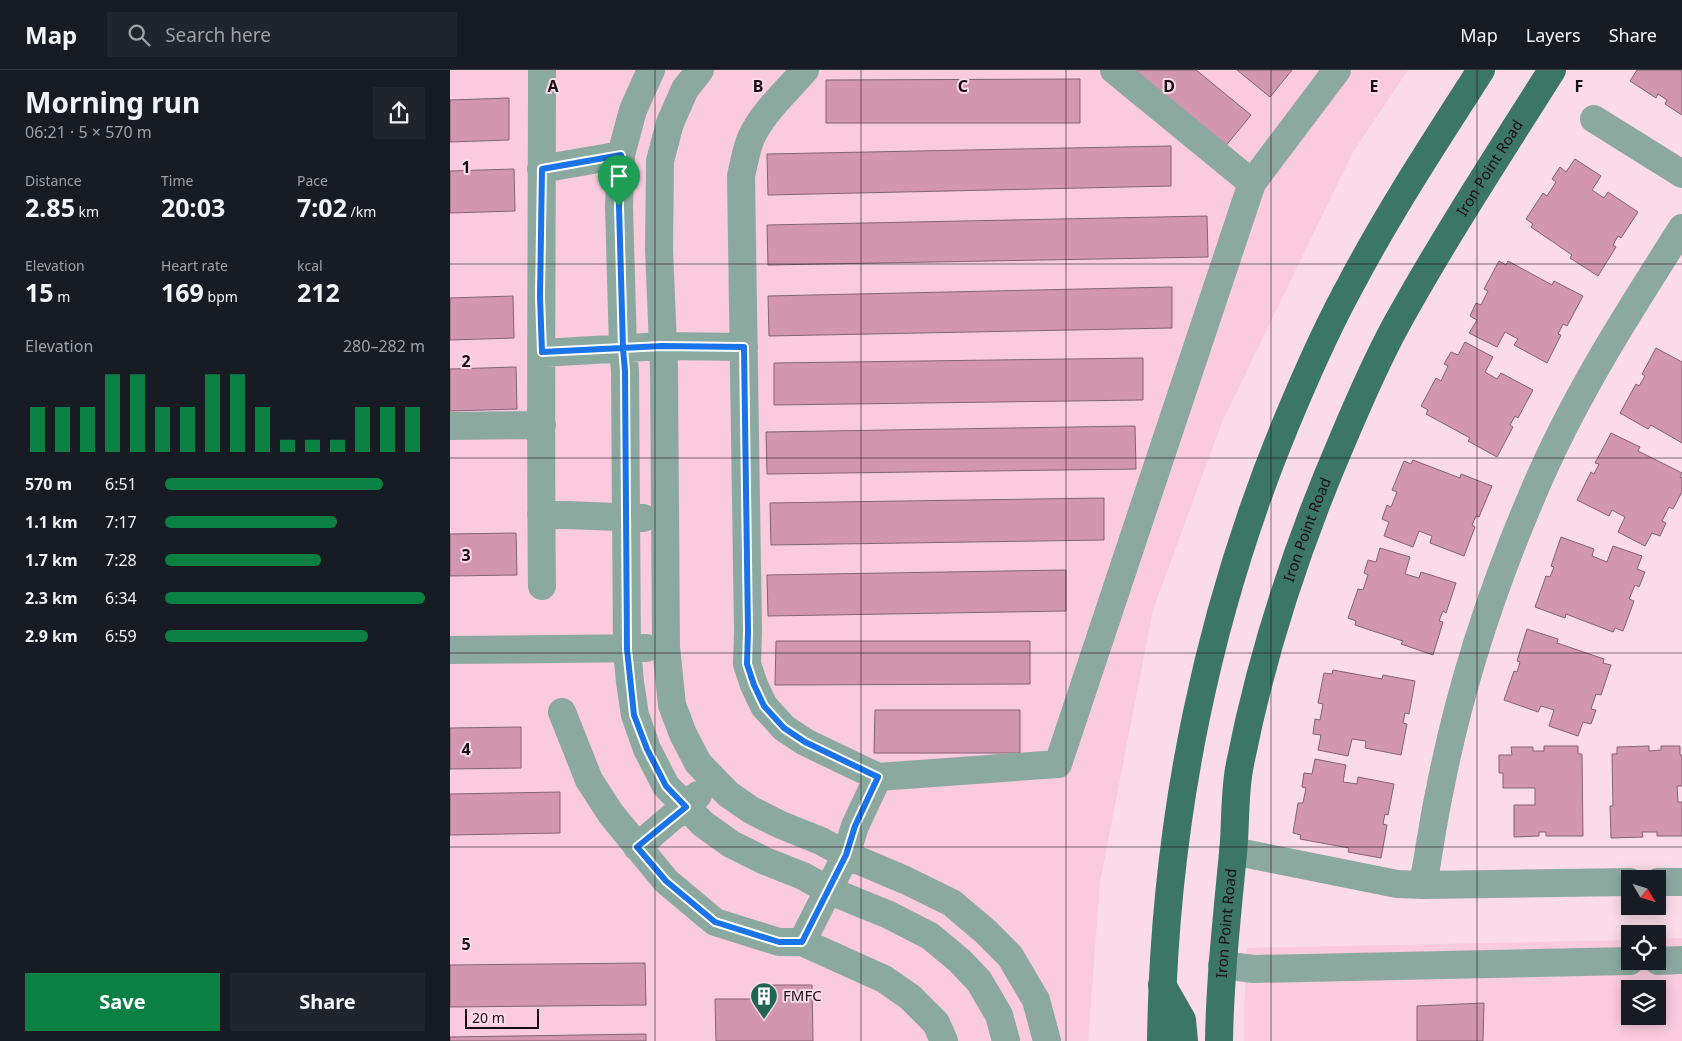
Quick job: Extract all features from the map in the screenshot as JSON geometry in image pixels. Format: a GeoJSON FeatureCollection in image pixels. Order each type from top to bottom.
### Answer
{"type":"FeatureCollection","features":[{"type":"Feature","properties":{"kind":"main road"},"geometry":{"type":"LineString","coordinates":[[1161,1041],[1162,984],[1168,897],[1178,810],[1194,724],[1221,610],[1247,526],[1277,444],[1312,364],[1350,285],[1408,183],[1481,70]]}},
{"type":"Feature","properties":{"kind":"main road","name":"Iron Point Road"},"geometry":{"type":"LineString","coordinates":[[1219,1041],[1222,965],[1239,766],[1266,653],[1292,569],[1322,487],[1357,406],[1395,328],[1453,226],[1552,70]]}},
{"type":"Feature","properties":{"kind":"main road"},"geometry":{"type":"LineString","coordinates":[[1162,984],[1182,1020],[1184,1041]]}},
{"type":"Feature","properties":{"kind":"lane"},"geometry":{"type":"LineString","coordinates":[[542,70],[540,297],[542,352],[542,586]]}},
{"type":"Feature","properties":{"kind":"lane"},"geometry":{"type":"LineString","coordinates":[[651,70],[633,110],[621,155],[619,206],[625,371],[627,649],[634,715],[647,749],[666,786],[703,824],[731,844],[765,861],[889,915],[930,936],[960,961],[979,981],[999,1015],[1006,1041]]}},
{"type":"Feature","properties":{"kind":"lane"},"geometry":{"type":"LineString","coordinates":[[700,70],[685,89],[670,123],[660,161],[658,206],[664,369],[666,648],[668,677],[675,712],[683,734],[698,763],[728,794],[750,810],[781,825],[821,840],[846,855],[905,880],[952,903],[986,932],[1010,956],[1036,1000],[1046,1041]]}},
{"type":"Feature","properties":{"kind":"lane"},"geometry":{"type":"LineString","coordinates":[[805,70],[755,130],[746,152],[741,176],[747,664],[764,706],[784,728],[805,742],[878,777],[1058,764],[1252,183],[1337,70]]}},
{"type":"Feature","properties":{"kind":"lane"},"geometry":{"type":"LineString","coordinates":[[1114,70],[1252,183]]}},
{"type":"Feature","properties":{"kind":"lane"},"geometry":{"type":"LineString","coordinates":[[1594,119],[1682,174]]}},
{"type":"Feature","properties":{"kind":"lane"},"geometry":{"type":"LineString","coordinates":[[542,169],[621,155]]}},
{"type":"Feature","properties":{"kind":"lane"},"geometry":{"type":"LineString","coordinates":[[1424,885],[1440,789],[1460,704],[1490,604],[1513,541],[1534,490],[1582,394],[1629,310],[1682,228]]}},
{"type":"Feature","properties":{"kind":"lane"},"geometry":{"type":"LineString","coordinates":[[542,352],[662,346],[744,347]]}},
{"type":"Feature","properties":{"kind":"lane"},"geometry":{"type":"LineString","coordinates":[[450,426],[542,424]]}},
{"type":"Feature","properties":{"kind":"lane"},"geometry":{"type":"LineString","coordinates":[[541,514],[665,518]]}},
{"type":"Feature","properties":{"kind":"lane"},"geometry":{"type":"LineString","coordinates":[[450,650],[666,648]]}},
{"type":"Feature","properties":{"kind":"lane"},"geometry":{"type":"LineString","coordinates":[[562,712],[589,780],[610,814],[666,881],[715,922],[779,942],[802,942],[884,979],[910,997],[936,1023],[944,1041]]}},
{"type":"Feature","properties":{"kind":"lane"},"geometry":{"type":"LineString","coordinates":[[802,942],[846,855],[855,826],[878,777]]}},
{"type":"Feature","properties":{"kind":"lane"},"geometry":{"type":"LineString","coordinates":[[637,847],[686,807],[714,780]]}},
{"type":"Feature","properties":{"kind":"lane"},"geometry":{"type":"LineString","coordinates":[[1233,851],[1397,884],[1621,882]]}},
{"type":"Feature","properties":{"kind":"lane"},"geometry":{"type":"LineString","coordinates":[[1666,882],[1682,882]]}},
{"type":"Feature","properties":{"kind":"lane"},"geometry":{"type":"LineString","coordinates":[[1666,961],[1682,960]]}},
{"type":"Feature","properties":{"kind":"lane"},"geometry":{"type":"LineString","coordinates":[[1222,965],[1254,969],[1621,961]]}},
{"type":"Feature","properties":{"kind":"shaded area"},"geometry":{"type":"Polygon","coordinates":[[[450,70],[1408,70],[1353,152],[1222,422],[1153,610],[1100,882],[1088,1041],[450,1041],[450,70]]]}},
{"type":"Feature","properties":{"kind":"shaded area"},"geometry":{"type":"Polygon","coordinates":[[[1682,938],[1682,1041],[1244,1041],[1247,948],[1621,940],[1621,970],[1666,970],[1666,939],[1682,938]]]}},
{"type":"Feature","properties":{"kind":"building"},"geometry":{"type":"Polygon","coordinates":[[[1131,70],[1196,70],[1251,115],[1224,148],[1131,70]]]}},
{"type":"Feature","properties":{"kind":"building"},"geometry":{"type":"Polygon","coordinates":[[[1237,70],[1292,70],[1270,97],[1237,70]]]}},
{"type":"Feature","properties":{"kind":"building"},"geometry":{"type":"Polygon","coordinates":[[[1637,70],[1682,70],[1682,115],[1665,104],[1667,100],[1658,94],[1656,98],[1630,81],[1637,70]]]}},
{"type":"Feature","properties":{"kind":"building"},"geometry":{"type":"Polygon","coordinates":[[[1080,79],[1080,123],[826,123],[826,80],[1080,79]]]}},
{"type":"Feature","properties":{"kind":"building"},"geometry":{"type":"Polygon","coordinates":[[[509,98],[509,140],[450,142],[450,100],[509,98]]]}},
{"type":"Feature","properties":{"kind":"building"},"geometry":{"type":"Polygon","coordinates":[[[1171,146],[1171,186],[768,195],[767,154],[1171,146]]]}},
{"type":"Feature","properties":{"kind":"building"},"geometry":{"type":"Polygon","coordinates":[[[1575,159],[1601,176],[1592,190],[1604,198],[1608,192],[1638,212],[1621,238],[1618,236],[1613,245],[1616,247],[1598,276],[1570,258],[1572,255],[1531,227],[1533,224],[1526,219],[1543,193],[1547,196],[1556,182],[1552,179],[1560,167],[1566,172],[1575,159]]]}},
{"type":"Feature","properties":{"kind":"building"},"geometry":{"type":"Polygon","coordinates":[[[514,169],[515,211],[450,213],[450,171],[514,169]]]}},
{"type":"Feature","properties":{"kind":"building"},"geometry":{"type":"Polygon","coordinates":[[[1207,216],[1208,257],[768,265],[767,225],[1207,216]]]}},
{"type":"Feature","properties":{"kind":"building"},"geometry":{"type":"Polygon","coordinates":[[[1499,261],[1506,265],[1508,261],[1552,285],[1554,281],[1583,296],[1567,326],[1563,324],[1558,334],[1561,335],[1547,363],[1514,345],[1518,339],[1505,332],[1497,347],[1469,333],[1477,320],[1470,316],[1476,303],[1481,305],[1488,291],[1484,289],[1499,261]]]}},
{"type":"Feature","properties":{"kind":"building"},"geometry":{"type":"Polygon","coordinates":[[[1172,287],[1172,328],[769,336],[768,296],[1172,287]]]}},
{"type":"Feature","properties":{"kind":"building"},"geometry":{"type":"Polygon","coordinates":[[[513,296],[514,338],[450,340],[450,298],[513,296]]]}},
{"type":"Feature","properties":{"kind":"building"},"geometry":{"type":"Polygon","coordinates":[[[1465,342],[1493,357],[1485,372],[1497,379],[1501,373],[1533,390],[1518,418],[1515,416],[1510,425],[1513,427],[1497,457],[1468,441],[1470,438],[1426,414],[1428,410],[1421,406],[1436,378],[1441,381],[1448,366],[1444,364],[1451,352],[1458,355],[1465,342]]]}},
{"type":"Feature","properties":{"kind":"building"},"geometry":{"type":"Polygon","coordinates":[[[1656,348],[1682,362],[1682,443],[1651,425],[1648,429],[1620,413],[1636,384],[1639,386],[1645,376],[1642,374],[1656,348]]]}},
{"type":"Feature","properties":{"kind":"building"},"geometry":{"type":"Polygon","coordinates":[[[1143,358],[1143,400],[774,405],[774,363],[1143,358]]]}},
{"type":"Feature","properties":{"kind":"building"},"geometry":{"type":"Polygon","coordinates":[[[516,367],[517,409],[450,411],[450,369],[516,367]]]}},
{"type":"Feature","properties":{"kind":"building"},"geometry":{"type":"Polygon","coordinates":[[[1135,426],[1136,469],[767,474],[766,432],[1135,426]]]}},
{"type":"Feature","properties":{"kind":"building"},"geometry":{"type":"Polygon","coordinates":[[[1611,433],[1640,447],[1638,451],[1682,473],[1680,477],[1682,478],[1682,492],[1673,509],[1669,507],[1662,521],[1666,523],[1660,536],[1652,533],[1645,546],[1618,532],[1625,517],[1612,510],[1609,516],[1577,500],[1591,472],[1594,474],[1599,464],[1595,463],[1611,433]]]}},
{"type":"Feature","properties":{"kind":"building"},"geometry":{"type":"Polygon","coordinates":[[[1413,460],[1460,478],[1461,474],[1492,486],[1479,517],[1476,516],[1472,525],[1475,527],[1464,556],[1430,543],[1432,536],[1419,531],[1413,547],[1384,536],[1389,522],[1382,519],[1387,505],[1391,507],[1397,492],[1392,490],[1404,461],[1411,464],[1413,460]]]}},
{"type":"Feature","properties":{"kind":"building"},"geometry":{"type":"Polygon","coordinates":[[[1104,498],[1104,540],[771,545],[770,503],[1104,498]]]}},
{"type":"Feature","properties":{"kind":"building"},"geometry":{"type":"Polygon","coordinates":[[[516,533],[517,575],[450,576],[450,534],[516,533]]]}},
{"type":"Feature","properties":{"kind":"building"},"geometry":{"type":"Polygon","coordinates":[[[1561,537],[1594,549],[1592,556],[1607,562],[1613,546],[1642,556],[1637,569],[1645,572],[1639,587],[1635,585],[1629,599],[1634,601],[1623,631],[1615,628],[1613,632],[1566,614],[1565,618],[1535,607],[1546,576],[1550,577],[1554,567],[1551,566],[1561,537]]]}},
{"type":"Feature","properties":{"kind":"building"},"geometry":{"type":"Polygon","coordinates":[[[1380,548],[1410,557],[1405,574],[1419,578],[1421,572],[1456,583],[1446,613],[1443,611],[1439,621],[1443,622],[1433,655],[1401,644],[1403,641],[1355,625],[1356,621],[1348,618],[1358,589],[1363,590],[1368,575],[1364,573],[1368,560],[1376,562],[1380,548]]]}},
{"type":"Feature","properties":{"kind":"building"},"geometry":{"type":"Polygon","coordinates":[[[1066,570],[1066,611],[768,616],[767,575],[1066,570]]]}},
{"type":"Feature","properties":{"kind":"building"},"geometry":{"type":"Polygon","coordinates":[[[1527,629],[1558,639],[1557,643],[1604,659],[1603,663],[1611,665],[1601,695],[1596,694],[1591,709],[1596,710],[1591,724],[1583,722],[1578,736],[1549,726],[1554,710],[1541,706],[1538,712],[1504,700],[1514,671],[1517,672],[1520,662],[1517,661],[1527,629]]]}},
{"type":"Feature","properties":{"kind":"building"},"geometry":{"type":"Polygon","coordinates":[[[776,641],[1030,641],[1030,684],[775,685],[776,641]]]}},
{"type":"Feature","properties":{"kind":"building"},"geometry":{"type":"Polygon","coordinates":[[[1333,670],[1382,679],[1383,675],[1415,681],[1409,714],[1405,713],[1403,723],[1407,724],[1401,755],[1365,748],[1366,741],[1352,739],[1348,756],[1318,750],[1321,735],[1313,734],[1315,719],[1320,720],[1323,704],[1318,703],[1324,673],[1332,674],[1333,670]]]}},
{"type":"Feature","properties":{"kind":"building"},"geometry":{"type":"Polygon","coordinates":[[[875,710],[1020,710],[1020,753],[874,753],[875,710]]]}},
{"type":"Feature","properties":{"kind":"building"},"geometry":{"type":"Polygon","coordinates":[[[521,727],[521,768],[450,769],[450,728],[521,727]]]}},
{"type":"Feature","properties":{"kind":"building"},"geometry":{"type":"Polygon","coordinates":[[[1544,746],[1578,746],[1578,754],[1582,754],[1583,836],[1546,836],[1546,832],[1539,832],[1539,836],[1514,837],[1514,805],[1535,805],[1535,788],[1503,788],[1503,773],[1499,773],[1499,755],[1512,755],[1511,747],[1533,747],[1533,751],[1544,751],[1544,746]]]}},
{"type":"Feature","properties":{"kind":"building"},"geometry":{"type":"Polygon","coordinates":[[[1649,746],[1649,751],[1661,750],[1661,746],[1680,746],[1680,755],[1682,755],[1682,786],[1677,786],[1678,802],[1682,802],[1682,836],[1657,836],[1657,832],[1642,832],[1643,837],[1611,838],[1610,806],[1613,806],[1612,754],[1617,754],[1617,747],[1649,746]]]}},
{"type":"Feature","properties":{"kind":"building"},"geometry":{"type":"Polygon","coordinates":[[[1315,759],[1346,765],[1343,782],[1357,784],[1358,777],[1394,784],[1388,815],[1385,814],[1383,824],[1387,825],[1381,858],[1348,852],[1349,848],[1300,839],[1301,835],[1293,833],[1298,803],[1303,803],[1306,788],[1302,787],[1304,773],[1312,774],[1315,759]]]}},
{"type":"Feature","properties":{"kind":"building"},"geometry":{"type":"Polygon","coordinates":[[[560,792],[560,833],[450,835],[450,794],[560,792]]]}},
{"type":"Feature","properties":{"kind":"building"},"geometry":{"type":"Polygon","coordinates":[[[645,963],[646,1005],[450,1007],[450,965],[645,963]]]}},
{"type":"Feature","properties":{"kind":"building","name":"FMFC"},"geometry":{"type":"Polygon","coordinates":[[[765,985],[812,985],[813,1041],[716,1041],[715,999],[765,999],[765,985]]]}},
{"type":"Feature","properties":{"kind":"building"},"geometry":{"type":"Polygon","coordinates":[[[1484,1003],[1483,1041],[1417,1041],[1417,1006],[1484,1003]]]}},
{"type":"Feature","properties":{"kind":"building"},"geometry":{"type":"Polygon","coordinates":[[[646,1034],[646,1041],[450,1041],[450,1037],[646,1034]]]}},
{"type":"Feature","properties":{"kind":"place","name":"FMFC"},"geometry":{"type":"Point","coordinates":[764,1020]}},
{"type":"Feature","properties":{"kind":"route"},"geometry":{"type":"LineString","coordinates":[[619,206],[621,155],[542,169],[540,297],[542,352],[623,348],[662,346],[744,347],[747,664],[764,706],[784,728],[805,742],[878,777],[855,826],[846,855],[802,942],[779,942],[715,922],[666,881],[637,847],[686,807],[666,786],[647,749],[634,715],[630,682],[627,649],[625,371],[623,348],[619,206]]}}]}
